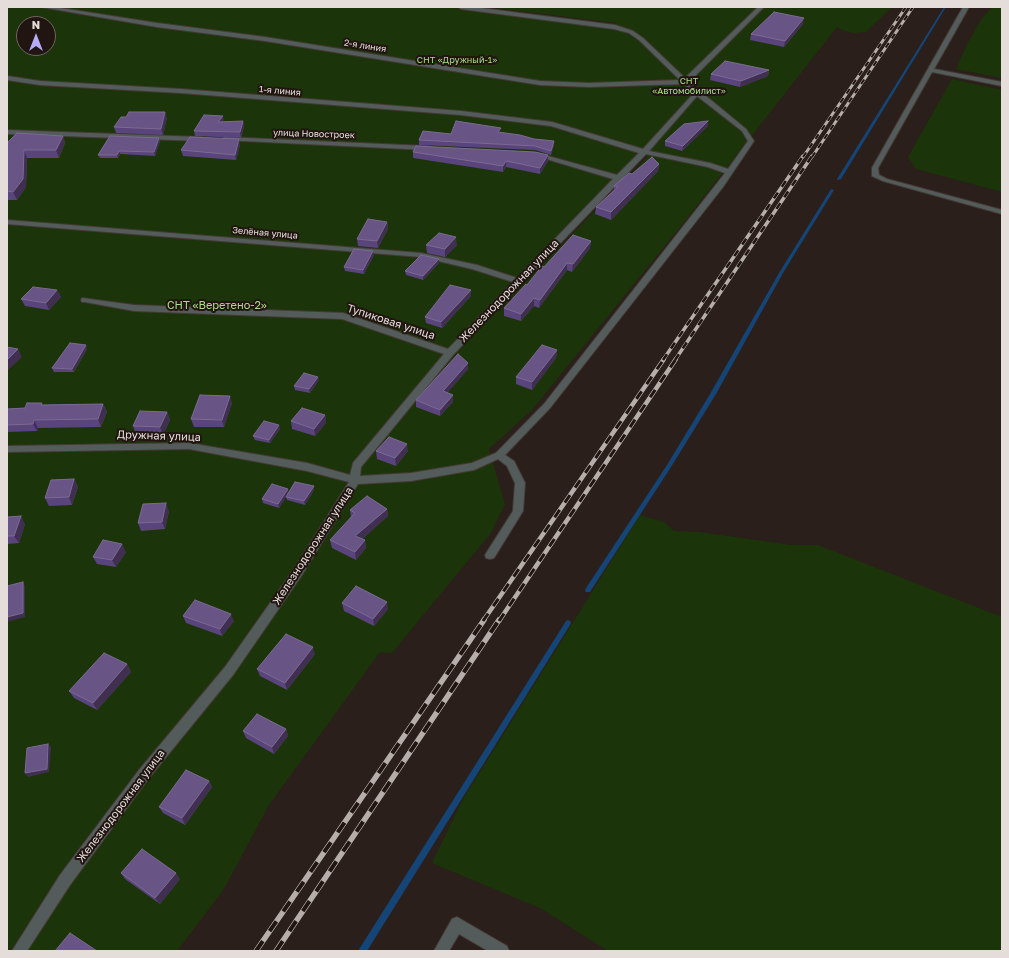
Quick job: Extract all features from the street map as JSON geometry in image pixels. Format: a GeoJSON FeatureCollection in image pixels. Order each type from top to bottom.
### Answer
{"type":"FeatureCollection","features":[{"type":"Feature","properties":{"kind":"street","name":"2-я линия"},"geometry":{"type":"LineString","coordinates":[[44,7],[265,39],[540,83],[589,86],[685,82]]}},
{"type":"Feature","properties":{"kind":"street"},"geometry":{"type":"LineString","coordinates":[[462,7],[614,27],[631,32],[641,39],[697,94],[744,130],[752,141],[716,191],[547,406],[499,455],[511,464],[520,483],[518,511],[490,555]]}},
{"type":"Feature","properties":{"kind":"street"},"geometry":{"type":"LineString","coordinates":[[685,82],[761,7]]}},
{"type":"Feature","properties":{"kind":"street"},"geometry":{"type":"LineString","coordinates":[[966,7],[875,168],[876,176],[884,180],[1002,212]]}},
{"type":"Feature","properties":{"kind":"street"},"geometry":{"type":"LineString","coordinates":[[931,70],[1002,84]]}},
{"type":"Feature","properties":{"kind":"street","name":"1-я линия"},"geometry":{"type":"LineString","coordinates":[[7,78],[40,83],[181,91],[461,113],[552,124],[644,152],[710,165],[729,172]]}},
{"type":"Feature","properties":{"kind":"street","name":"Железнодорожная улица"},"geometry":{"type":"LineString","coordinates":[[19,951],[65,880],[144,774],[229,671],[298,572],[355,480],[356,466],[450,353],[644,152],[697,94]]}},
{"type":"Feature","properties":{"kind":"street"},"geometry":{"type":"LineString","coordinates":[[7,132],[207,139]]}},
{"type":"Feature","properties":{"kind":"street","name":"улица Новостроек"},"geometry":{"type":"LineString","coordinates":[[215,139],[437,148]]}},
{"type":"Feature","properties":{"kind":"street"},"geometry":{"type":"LineString","coordinates":[[528,154],[535,154],[618,178]]}},
{"type":"Feature","properties":{"kind":"street","name":"Зелёная улица"},"geometry":{"type":"LineString","coordinates":[[7,222],[421,255],[474,266],[518,281]]}},
{"type":"Feature","properties":{"kind":"street","name":"Тупиковая улица"},"geometry":{"type":"LineString","coordinates":[[85,300],[134,308],[343,316],[450,353]]}},
{"type":"Feature","properties":{"kind":"street","name":"Дружная улица"},"geometry":{"type":"LineString","coordinates":[[7,449],[189,446],[308,468],[355,480],[411,477],[474,466],[499,455]]}},
{"type":"Feature","properties":{"kind":"street"},"geometry":{"type":"LineString","coordinates":[[441,951],[457,924],[502,951]]}},
{"type":"Feature","properties":{"kind":"green space"},"geometry":{"type":"Polygon","coordinates":[[[7,7],[461,7],[614,27],[616,23],[486,7],[892,7],[866,32],[853,33],[844,31],[837,27],[681,226],[532,410],[489,449],[505,504],[491,533],[392,653],[380,652],[269,805],[224,889],[177,951],[7,951],[7,7]],[[644,152],[450,353],[360,464],[447,363],[647,157],[644,152]]]}},
{"type":"Feature","properties":{"kind":"green space"},"geometry":{"type":"Polygon","coordinates":[[[992,7],[1002,7],[1002,78],[956,69],[967,44],[982,18],[992,7]]]}},
{"type":"Feature","properties":{"kind":"green space"},"geometry":{"type":"Polygon","coordinates":[[[952,79],[1002,90],[1002,192],[916,169],[908,157],[952,79]]]}},
{"type":"Feature","properties":{"kind":"green space"},"geometry":{"type":"Polygon","coordinates":[[[640,515],[664,522],[674,531],[699,532],[792,545],[818,545],[1002,617],[1002,951],[608,951],[540,908],[432,863],[463,799],[640,515]]]}},
{"type":"Feature","properties":{"kind":"building"},"geometry":{"type":"Polygon","coordinates":[[[774,12],[804,18],[785,41],[751,34],[774,12]]]}},
{"type":"Feature","properties":{"kind":"building"},"geometry":{"type":"Polygon","coordinates":[[[725,61],[769,70],[741,81],[711,74],[725,61]]]}},
{"type":"Feature","properties":{"kind":"building"},"geometry":{"type":"Polygon","coordinates":[[[129,112],[165,112],[161,129],[114,127],[121,117],[126,117],[129,112]]]}},
{"type":"Feature","properties":{"kind":"building"},"geometry":{"type":"Polygon","coordinates":[[[204,115],[223,116],[218,122],[243,121],[240,132],[194,131],[204,115]]]}},
{"type":"Feature","properties":{"kind":"building"},"geometry":{"type":"Polygon","coordinates":[[[456,121],[501,128],[498,132],[554,141],[551,151],[535,146],[419,140],[423,131],[451,134],[456,121]]]}},
{"type":"Feature","properties":{"kind":"building"},"geometry":{"type":"Polygon","coordinates":[[[708,121],[683,146],[665,141],[684,124],[708,121]]]}},
{"type":"Feature","properties":{"kind":"building"},"geometry":{"type":"Polygon","coordinates":[[[17,133],[63,136],[56,150],[24,150],[23,179],[13,192],[7,191],[7,143],[17,133]]]}},
{"type":"Feature","properties":{"kind":"building"},"geometry":{"type":"Polygon","coordinates":[[[110,136],[159,138],[154,152],[119,151],[117,155],[98,155],[110,136]]]}},
{"type":"Feature","properties":{"kind":"building"},"geometry":{"type":"Polygon","coordinates":[[[190,137],[239,139],[235,155],[181,150],[190,137]]]}},
{"type":"Feature","properties":{"kind":"building"},"geometry":{"type":"Polygon","coordinates":[[[416,146],[535,152],[548,155],[540,168],[506,161],[503,166],[413,152],[416,146]]]}},
{"type":"Feature","properties":{"kind":"building"},"geometry":{"type":"Polygon","coordinates":[[[652,157],[659,164],[611,212],[596,207],[618,187],[614,186],[629,173],[632,174],[652,157]]]}},
{"type":"Feature","properties":{"kind":"building"},"geometry":{"type":"Polygon","coordinates":[[[368,219],[387,222],[377,241],[357,239],[368,219]]]}},
{"type":"Feature","properties":{"kind":"building"},"geometry":{"type":"Polygon","coordinates":[[[439,233],[456,237],[445,249],[426,245],[439,233]]]}},
{"type":"Feature","properties":{"kind":"building"},"geometry":{"type":"Polygon","coordinates":[[[573,235],[591,241],[573,264],[567,263],[540,300],[534,298],[521,314],[504,308],[526,284],[527,285],[542,266],[544,267],[573,235]]]}},
{"type":"Feature","properties":{"kind":"building"},"geometry":{"type":"Polygon","coordinates":[[[354,249],[373,251],[363,270],[344,267],[354,249]]]}},
{"type":"Feature","properties":{"kind":"building"},"geometry":{"type":"Polygon","coordinates":[[[421,255],[439,259],[423,276],[405,271],[421,255]]]}},
{"type":"Feature","properties":{"kind":"building"},"geometry":{"type":"Polygon","coordinates":[[[450,285],[471,290],[441,322],[425,317],[450,285]]]}},
{"type":"Feature","properties":{"kind":"building"},"geometry":{"type":"Polygon","coordinates":[[[33,287],[57,290],[46,303],[21,299],[33,287]]]}},
{"type":"Feature","properties":{"kind":"building"},"geometry":{"type":"Polygon","coordinates":[[[70,343],[86,345],[72,369],[52,368],[70,343]]]}},
{"type":"Feature","properties":{"kind":"building"},"geometry":{"type":"Polygon","coordinates":[[[542,345],[557,350],[532,382],[516,377],[542,345]]]}},
{"type":"Feature","properties":{"kind":"building"},"geometry":{"type":"Polygon","coordinates":[[[7,347],[18,349],[7,360],[7,347]]]}},
{"type":"Feature","properties":{"kind":"building"},"geometry":{"type":"Polygon","coordinates":[[[458,354],[468,363],[443,391],[453,395],[440,410],[416,400],[458,354]]]}},
{"type":"Feature","properties":{"kind":"building"},"geometry":{"type":"Polygon","coordinates":[[[304,373],[318,377],[309,389],[294,386],[304,373]]]}},
{"type":"Feature","properties":{"kind":"building"},"geometry":{"type":"Polygon","coordinates":[[[200,395],[230,396],[222,420],[191,419],[200,395]]]}},
{"type":"Feature","properties":{"kind":"building"},"geometry":{"type":"Polygon","coordinates":[[[27,403],[42,403],[41,405],[103,404],[98,419],[34,420],[33,424],[7,425],[7,409],[25,408],[27,403]]]}},
{"type":"Feature","properties":{"kind":"building"},"geometry":{"type":"Polygon","coordinates":[[[302,408],[325,415],[314,429],[291,421],[302,408]]]}},
{"type":"Feature","properties":{"kind":"building"},"geometry":{"type":"Polygon","coordinates":[[[140,411],[167,412],[160,427],[133,426],[140,411]]]}},
{"type":"Feature","properties":{"kind":"building"},"geometry":{"type":"Polygon","coordinates":[[[264,421],[279,425],[269,440],[253,436],[264,421]]]}},
{"type":"Feature","properties":{"kind":"building"},"geometry":{"type":"Polygon","coordinates":[[[389,437],[407,444],[395,458],[376,451],[389,437]]]}},
{"type":"Feature","properties":{"kind":"building"},"geometry":{"type":"Polygon","coordinates":[[[74,479],[69,497],[45,498],[51,480],[74,479]]]}},
{"type":"Feature","properties":{"kind":"building"},"geometry":{"type":"Polygon","coordinates":[[[295,482],[314,486],[304,501],[286,497],[295,482]]]}},
{"type":"Feature","properties":{"kind":"building"},"geometry":{"type":"Polygon","coordinates":[[[272,484],[288,489],[278,504],[262,499],[272,484]]]}},
{"type":"Feature","properties":{"kind":"building"},"geometry":{"type":"Polygon","coordinates":[[[367,496],[387,509],[355,536],[365,540],[355,552],[330,540],[355,513],[350,510],[367,496]]]}},
{"type":"Feature","properties":{"kind":"building"},"geometry":{"type":"Polygon","coordinates":[[[166,503],[162,522],[138,523],[143,504],[166,503]]]}},
{"type":"Feature","properties":{"kind":"building"},"geometry":{"type":"Polygon","coordinates":[[[21,516],[14,536],[7,536],[7,517],[21,516]]]}},
{"type":"Feature","properties":{"kind":"building"},"geometry":{"type":"Polygon","coordinates":[[[103,540],[122,544],[112,560],[93,557],[103,540]]]}},
{"type":"Feature","properties":{"kind":"building"},"geometry":{"type":"Polygon","coordinates":[[[23,582],[23,613],[7,617],[7,586],[23,582]]]}},
{"type":"Feature","properties":{"kind":"building"},"geometry":{"type":"Polygon","coordinates":[[[356,586],[387,602],[373,619],[342,603],[356,586]]]}},
{"type":"Feature","properties":{"kind":"building"},"geometry":{"type":"Polygon","coordinates":[[[195,600],[231,614],[220,629],[183,616],[195,600]]]}},
{"type":"Feature","properties":{"kind":"building"},"geometry":{"type":"Polygon","coordinates":[[[286,634],[313,647],[285,683],[257,669],[286,634]]]}},
{"type":"Feature","properties":{"kind":"building"},"geometry":{"type":"Polygon","coordinates":[[[104,653],[127,664],[93,703],[69,691],[104,653]]]}},
{"type":"Feature","properties":{"kind":"building"},"geometry":{"type":"Polygon","coordinates":[[[257,714],[286,729],[272,747],[243,731],[257,714]]]}},
{"type":"Feature","properties":{"kind":"building"},"geometry":{"type":"Polygon","coordinates":[[[48,744],[47,769],[25,773],[27,748],[48,744]]]}},
{"type":"Feature","properties":{"kind":"building"},"geometry":{"type":"Polygon","coordinates":[[[186,770],[209,781],[182,818],[159,807],[186,770]]]}},
{"type":"Feature","properties":{"kind":"building"},"geometry":{"type":"Polygon","coordinates":[[[142,849],[176,873],[155,898],[121,873],[142,849]]]}},
{"type":"Feature","properties":{"kind":"building"},"geometry":{"type":"Polygon","coordinates":[[[70,933],[97,951],[55,951],[70,933]]]}},
{"type":"Feature","properties":{"kind":"waterway"},"geometry":{"type":"LineString","coordinates":[[839,179],[945,7]]}},
{"type":"Feature","properties":{"kind":"waterway"},"geometry":{"type":"LineString","coordinates":[[588,590],[669,466],[713,394],[781,273],[832,190]]}},
{"type":"Feature","properties":{"kind":"waterway"},"geometry":{"type":"LineString","coordinates":[[362,951],[568,623]]}},
{"type":"Feature","properties":{"kind":"railway"},"geometry":{"type":"LineString","coordinates":[[803,157],[906,7]]}},
{"type":"Feature","properties":{"kind":"railway"},"geometry":{"type":"LineString","coordinates":[[812,157],[913,7]]}},
{"type":"Feature","properties":{"kind":"railway"},"geometry":{"type":"LineString","coordinates":[[663,360],[803,156]]}},
{"type":"Feature","properties":{"kind":"railway"},"geometry":{"type":"LineString","coordinates":[[675,360],[812,156]]}},
{"type":"Feature","properties":{"kind":"railway"},"geometry":{"type":"LineString","coordinates":[[483,621],[664,359]]}},
{"type":"Feature","properties":{"kind":"railway"},"geometry":{"type":"LineString","coordinates":[[499,621],[676,359]]}},
{"type":"Feature","properties":{"kind":"railway"},"geometry":{"type":"LineString","coordinates":[[256,951],[484,620]]}},
{"type":"Feature","properties":{"kind":"railway"},"geometry":{"type":"LineString","coordinates":[[276,951],[499,620]]}},
{"type":"Feature","properties":{"kind":"park label","name":"СНТ «Дружный-1»"},"geometry":{"type":"Point","coordinates":[457,60]}},
{"type":"Feature","properties":{"kind":"park label","name":"СНТ «Автомобилист»"},"geometry":{"type":"Point","coordinates":[689,86]}},
{"type":"Feature","properties":{"kind":"park label","name":"СНТ «Веретено-2»"},"geometry":{"type":"Point","coordinates":[217,306]}}]}
